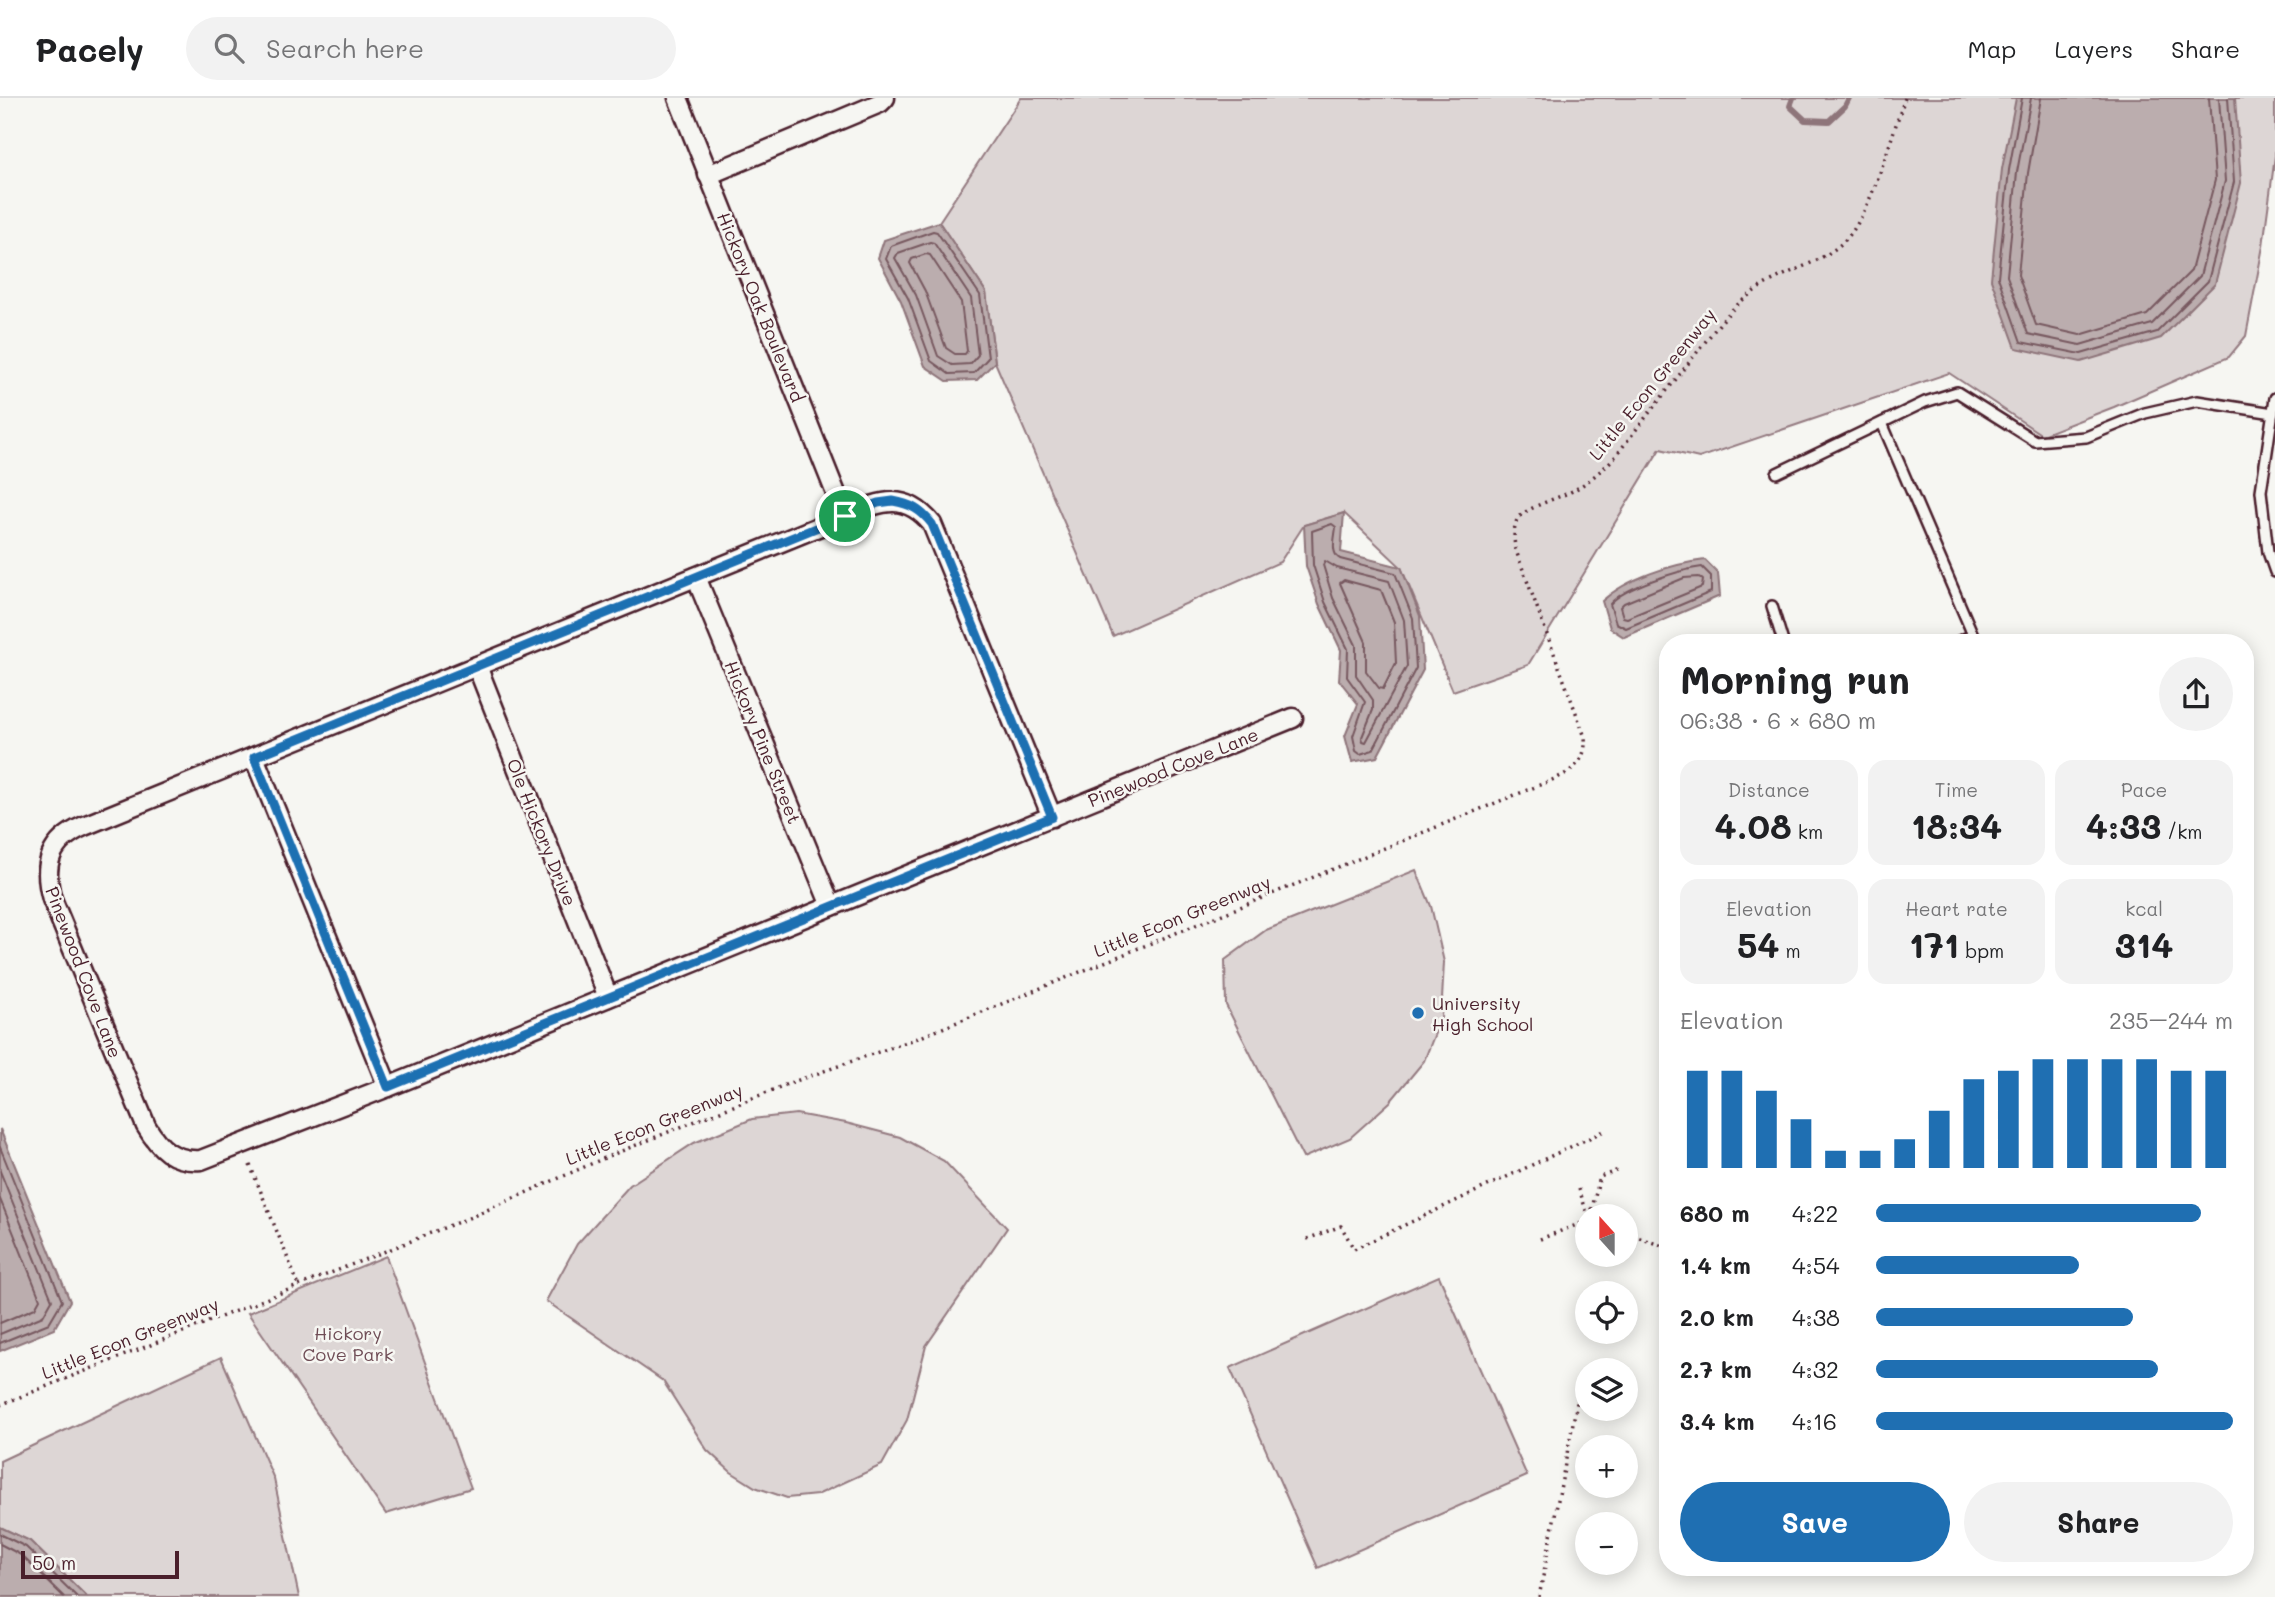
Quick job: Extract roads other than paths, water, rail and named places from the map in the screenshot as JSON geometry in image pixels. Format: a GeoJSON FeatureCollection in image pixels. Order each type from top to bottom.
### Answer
{"type":"FeatureCollection","features":[{"type":"Feature","properties":{"kind":"street","name":"Hickory Oak Boulevard"},"geometry":{"type":"LineString","coordinates":[[678,98],[845,516]]}},
{"type":"Feature","properties":{"kind":"street"},"geometry":{"type":"LineString","coordinates":[[708,175],[880,103],[885,98]]}},
{"type":"Feature","properties":{"kind":"street","name":"Pinewood Cove Lane"},"geometry":{"type":"LineString","coordinates":[[1052,817],[932,524],[923,513],[908,504],[893,501],[878,503],[845,516],[73,831],[55,848],[47,872],[52,899],[139,1110],[155,1141],[174,1157],[188,1161],[216,1156],[1052,817],[1293,718]]}},
{"type":"Feature","properties":{"kind":"street","name":"Hickory Pine Street"},"geometry":{"type":"LineString","coordinates":[[696,577],[831,906]]}},
{"type":"Feature","properties":{"kind":"street","name":"Ole Hickory Drive"},"geometry":{"type":"LineString","coordinates":[[477,666],[608,997]]}},
{"type":"Feature","properties":{"kind":"street"},"geometry":{"type":"LineString","coordinates":[[254,757],[388,1087]]}},
{"type":"Feature","properties":{"kind":"lane"},"geometry":{"type":"LineString","coordinates":[[1777,473],[1925,402],[1957,392],[2035,441],[2086,438],[2145,412],[2197,401],[2273,413]]}},
{"type":"Feature","properties":{"kind":"lane"},"geometry":{"type":"LineString","coordinates":[[2275,398],[2261,491],[2269,552],[2275,572]]}},
{"type":"Feature","properties":{"kind":"lane"},"geometry":{"type":"LineString","coordinates":[[1882,423],[1973,634]]}},
{"type":"Feature","properties":{"kind":"lane"},"geometry":{"type":"LineString","coordinates":[[1772,606],[1781,634]]}},
{"type":"Feature","properties":{"kind":"water"},"geometry":{"type":"Polygon","coordinates":[[[2016,98],[2235,98],[2241,183],[2215,284],[2161,338],[2081,362],[2016,348],[1991,279],[2002,169],[2016,98]]]}},
{"type":"Feature","properties":{"kind":"water"},"geometry":{"type":"Polygon","coordinates":[[[939,222],[986,292],[995,362],[977,380],[947,381],[925,366],[901,301],[878,258],[884,240],[939,222]]]}},
{"type":"Feature","properties":{"kind":"water"},"geometry":{"type":"Polygon","coordinates":[[[1344,513],[1341,552],[1401,567],[1420,616],[1423,670],[1377,757],[1352,762],[1345,736],[1358,704],[1339,680],[1341,650],[1319,604],[1306,566],[1304,525],[1344,513]]]}},
{"type":"Feature","properties":{"kind":"water"},"geometry":{"type":"Polygon","coordinates":[[[1705,560],[1718,573],[1720,596],[1624,637],[1610,628],[1602,601],[1612,593],[1651,573],[1705,560]]]}},
{"type":"Feature","properties":{"kind":"water"},"geometry":{"type":"Polygon","coordinates":[[[0,1129],[70,1301],[54,1329],[0,1351],[0,1129]]]}},
{"type":"Feature","properties":{"kind":"water"},"geometry":{"type":"Polygon","coordinates":[[[0,1527],[30,1541],[87,1597],[0,1597],[0,1527]]]}},
{"type":"Feature","properties":{"kind":"waterway"},"geometry":{"type":"LineString","coordinates":[[1793,98],[1790,106],[1805,120],[1829,121],[1845,106],[1849,98]]}},
{"type":"Feature","properties":{"kind":"place","name":"University High School"},"geometry":{"type":"Point","coordinates":[1418,1013]}},
{"type":"Feature","properties":{"kind":"park label","name":"Hickory Cove Park"},"geometry":{"type":"Point","coordinates":[348,1343]}}]}
